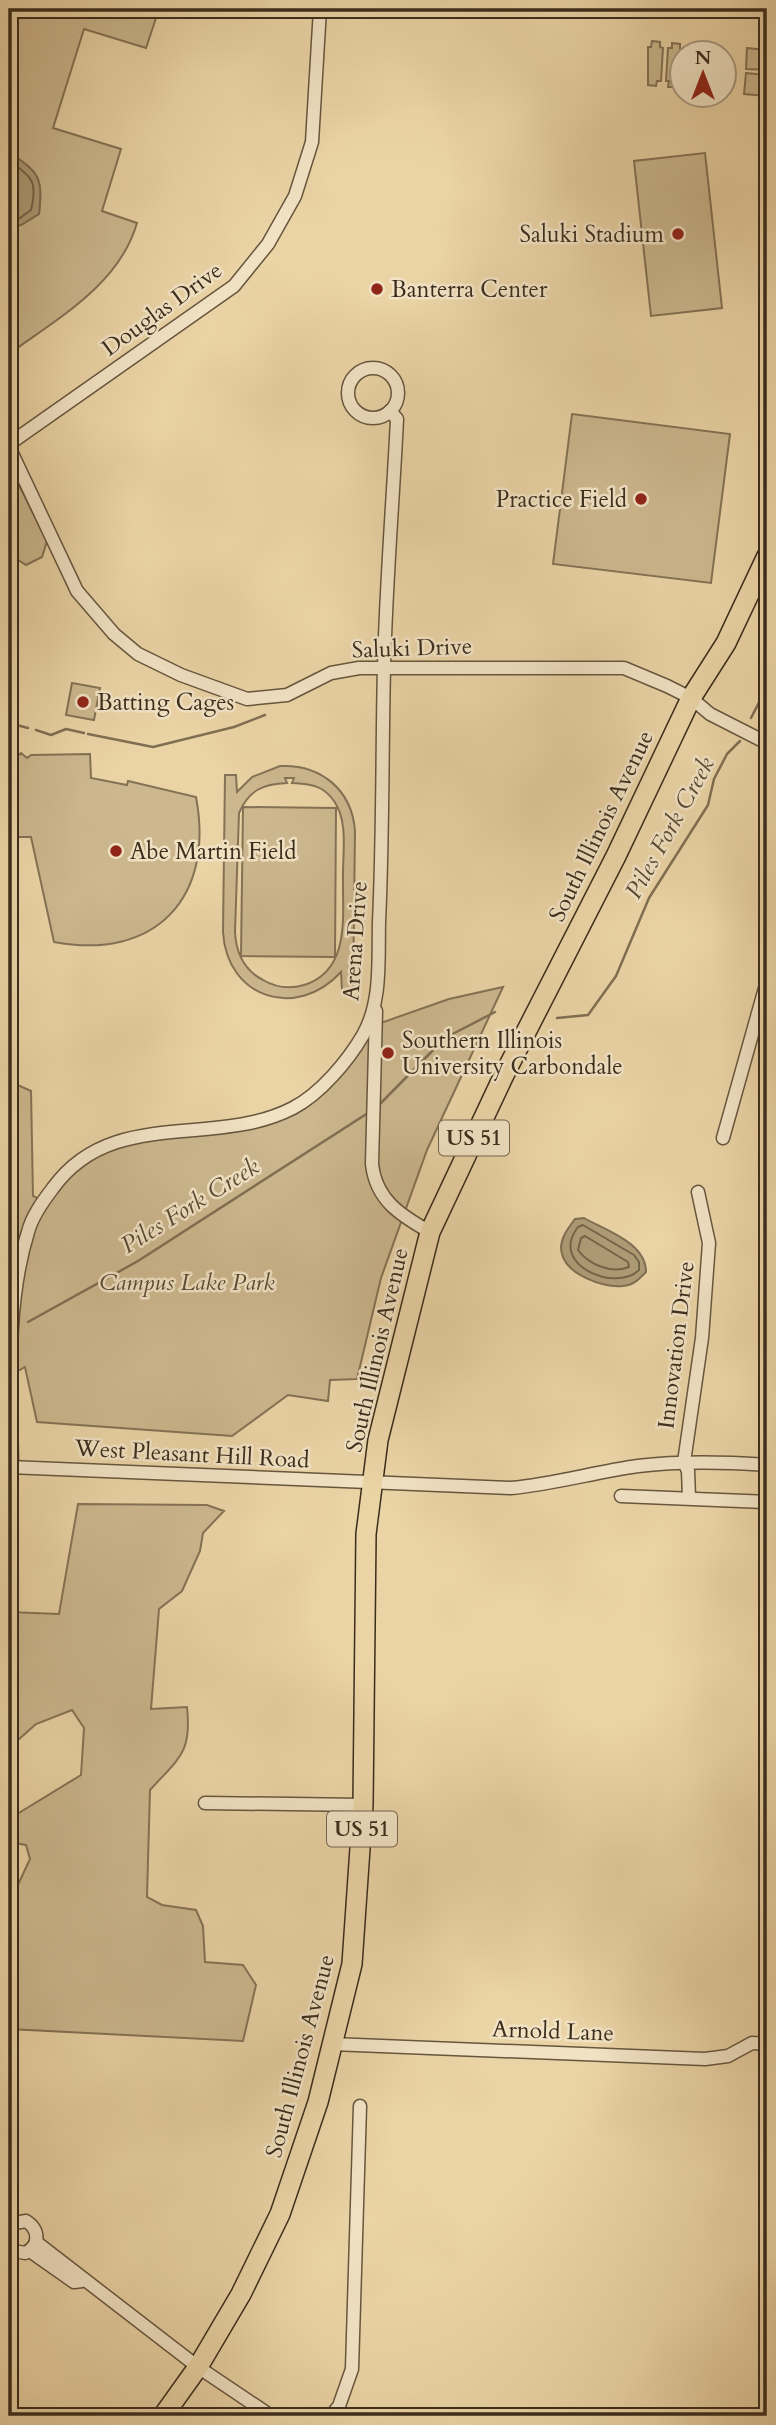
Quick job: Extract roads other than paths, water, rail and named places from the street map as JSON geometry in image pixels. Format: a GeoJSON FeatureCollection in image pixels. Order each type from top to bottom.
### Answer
{"type":"FeatureCollection","features":[{"type":"Feature","properties":{"kind":"highway","name":"South Illinois Avenue"},"geometry":{"type":"LineString","coordinates":[[198,2367],[241,2294],[280,2214],[308,2134],[352,1964],[363,1805],[364,1572],[378,1440],[430,1231],[503,1077],[616,856],[691,698],[726,643],[767,556]]}},
{"type":"Feature","properties":{"kind":"highway","name":"US 51"},"geometry":{"type":"LineString","coordinates":[[163,2416],[198,2367]]}},
{"type":"Feature","properties":{"kind":"street","name":"Douglas Drive"},"geometry":{"type":"LineString","coordinates":[[9,445],[234,286],[268,244],[295,196],[312,142],[320,9]]}},
{"type":"Feature","properties":{"kind":"street","name":"Arena Drive"},"geometry":{"type":"LineString","coordinates":[[372,368],[392,377],[398,396],[390,411],[383,416],[368,418],[351,407],[348,388],[356,374],[372,368]]}},
{"type":"Feature","properties":{"kind":"street","name":"Arena Drive"},"geometry":{"type":"LineString","coordinates":[[10,1467],[11,1367],[16,1289],[28,1230],[43,1201],[65,1171],[92,1152],[128,1138],[208,1130],[259,1120],[293,1108],[318,1090],[364,1033],[376,995],[382,862],[384,666],[397,419],[390,411]]}},
{"type":"Feature","properties":{"kind":"street","name":"Saluki Drive"},"geometry":{"type":"LineString","coordinates":[[9,445],[77,590],[114,634],[138,654],[181,676],[247,699],[286,695],[331,673],[384,666],[624,668],[691,698],[710,714],[767,743]]}},
{"type":"Feature","properties":{"kind":"street"},"geometry":{"type":"LineString","coordinates":[[723,1138],[767,981]]}},
{"type":"Feature","properties":{"kind":"street"},"geometry":{"type":"LineString","coordinates":[[376,995],[372,1164],[374,1180],[388,1204],[430,1231]]}},
{"type":"Feature","properties":{"kind":"street","name":"Innovation Drive"},"geometry":{"type":"LineString","coordinates":[[689,1497],[688,1471],[684,1462],[702,1338],[709,1244],[698,1192]]}},
{"type":"Feature","properties":{"kind":"street","name":"West Pleasant Hill Road"},"geometry":{"type":"LineString","coordinates":[[10,1467],[511,1488],[552,1484],[636,1466],[684,1462],[767,1465]]}},
{"type":"Feature","properties":{"kind":"street"},"geometry":{"type":"LineString","coordinates":[[621,1496],[767,1502]]}},
{"type":"Feature","properties":{"kind":"street"},"geometry":{"type":"LineString","coordinates":[[205,1804],[363,1805]]}},
{"type":"Feature","properties":{"kind":"street","name":"Arnold Lane"},"geometry":{"type":"LineString","coordinates":[[332,2044],[705,2059],[728,2056],[752,2043],[767,2043]]}},
{"type":"Feature","properties":{"kind":"street"},"geometry":{"type":"LineString","coordinates":[[331,2416],[339,2406],[352,2369],[360,2106]]}},
{"type":"Feature","properties":{"kind":"street"},"geometry":{"type":"LineString","coordinates":[[9,2224],[26,2221],[36,2230],[33,2246],[19,2254],[9,2250]]}},
{"type":"Feature","properties":{"kind":"street"},"geometry":{"type":"LineString","coordinates":[[33,2246],[78,2272],[82,2281],[198,2367],[271,2416]]}},
{"type":"Feature","properties":{"kind":"water"},"geometry":{"type":"Polygon","coordinates":[[[9,152],[33,171],[40,191],[39,214],[21,225],[9,226],[9,152]]]}},
{"type":"Feature","properties":{"kind":"water"},"geometry":{"type":"Polygon","coordinates":[[[584,1218],[624,1239],[640,1253],[646,1272],[630,1284],[615,1286],[587,1279],[571,1268],[562,1254],[563,1240],[575,1219],[584,1218]]]}},
{"type":"Feature","properties":{"kind":"waterway","name":"Piles Fork Creek"},"geometry":{"type":"LineString","coordinates":[[751,718],[767,687]]}},
{"type":"Feature","properties":{"kind":"waterway"},"geometry":{"type":"LineString","coordinates":[[88,734],[153,747],[234,727],[265,715]]}},
{"type":"Feature","properties":{"kind":"waterway"},"geometry":{"type":"LineString","coordinates":[[9,723],[28,728]]}},
{"type":"Feature","properties":{"kind":"waterway"},"geometry":{"type":"LineString","coordinates":[[36,730],[51,735],[66,729],[84,733]]}},
{"type":"Feature","properties":{"kind":"waterway","name":"Piles Fork Creek"},"geometry":{"type":"LineString","coordinates":[[557,1018],[588,1015],[616,976],[649,898],[708,805],[714,779],[727,754],[740,741]]}},
{"type":"Feature","properties":{"kind":"waterway","name":"Piles Fork Creek"},"geometry":{"type":"LineString","coordinates":[[378,1106],[445,1038],[495,1012]]}},
{"type":"Feature","properties":{"kind":"waterway","name":"Piles Fork Creek"},"geometry":{"type":"LineString","coordinates":[[28,1322],[138,1261],[368,1113]]}},
{"type":"Feature","properties":{"kind":"place","name":"Saluki Stadium"},"geometry":{"type":"Point","coordinates":[678,234]}},
{"type":"Feature","properties":{"kind":"place","name":"Banterra Center"},"geometry":{"type":"Point","coordinates":[377,289]}},
{"type":"Feature","properties":{"kind":"place","name":"Practice Field"},"geometry":{"type":"Point","coordinates":[641,499]}},
{"type":"Feature","properties":{"kind":"place","name":"Batting Cages"},"geometry":{"type":"Point","coordinates":[83,702]}},
{"type":"Feature","properties":{"kind":"place","name":"Abe Martin Field"},"geometry":{"type":"Point","coordinates":[116,851]}},
{"type":"Feature","properties":{"kind":"place","name":"Southern Illinois University Carbondale"},"geometry":{"type":"Point","coordinates":[388,1053]}},
{"type":"Feature","properties":{"kind":"park label","name":"Campus Lake Park"},"geometry":{"type":"Point","coordinates":[187,1282]}}]}
